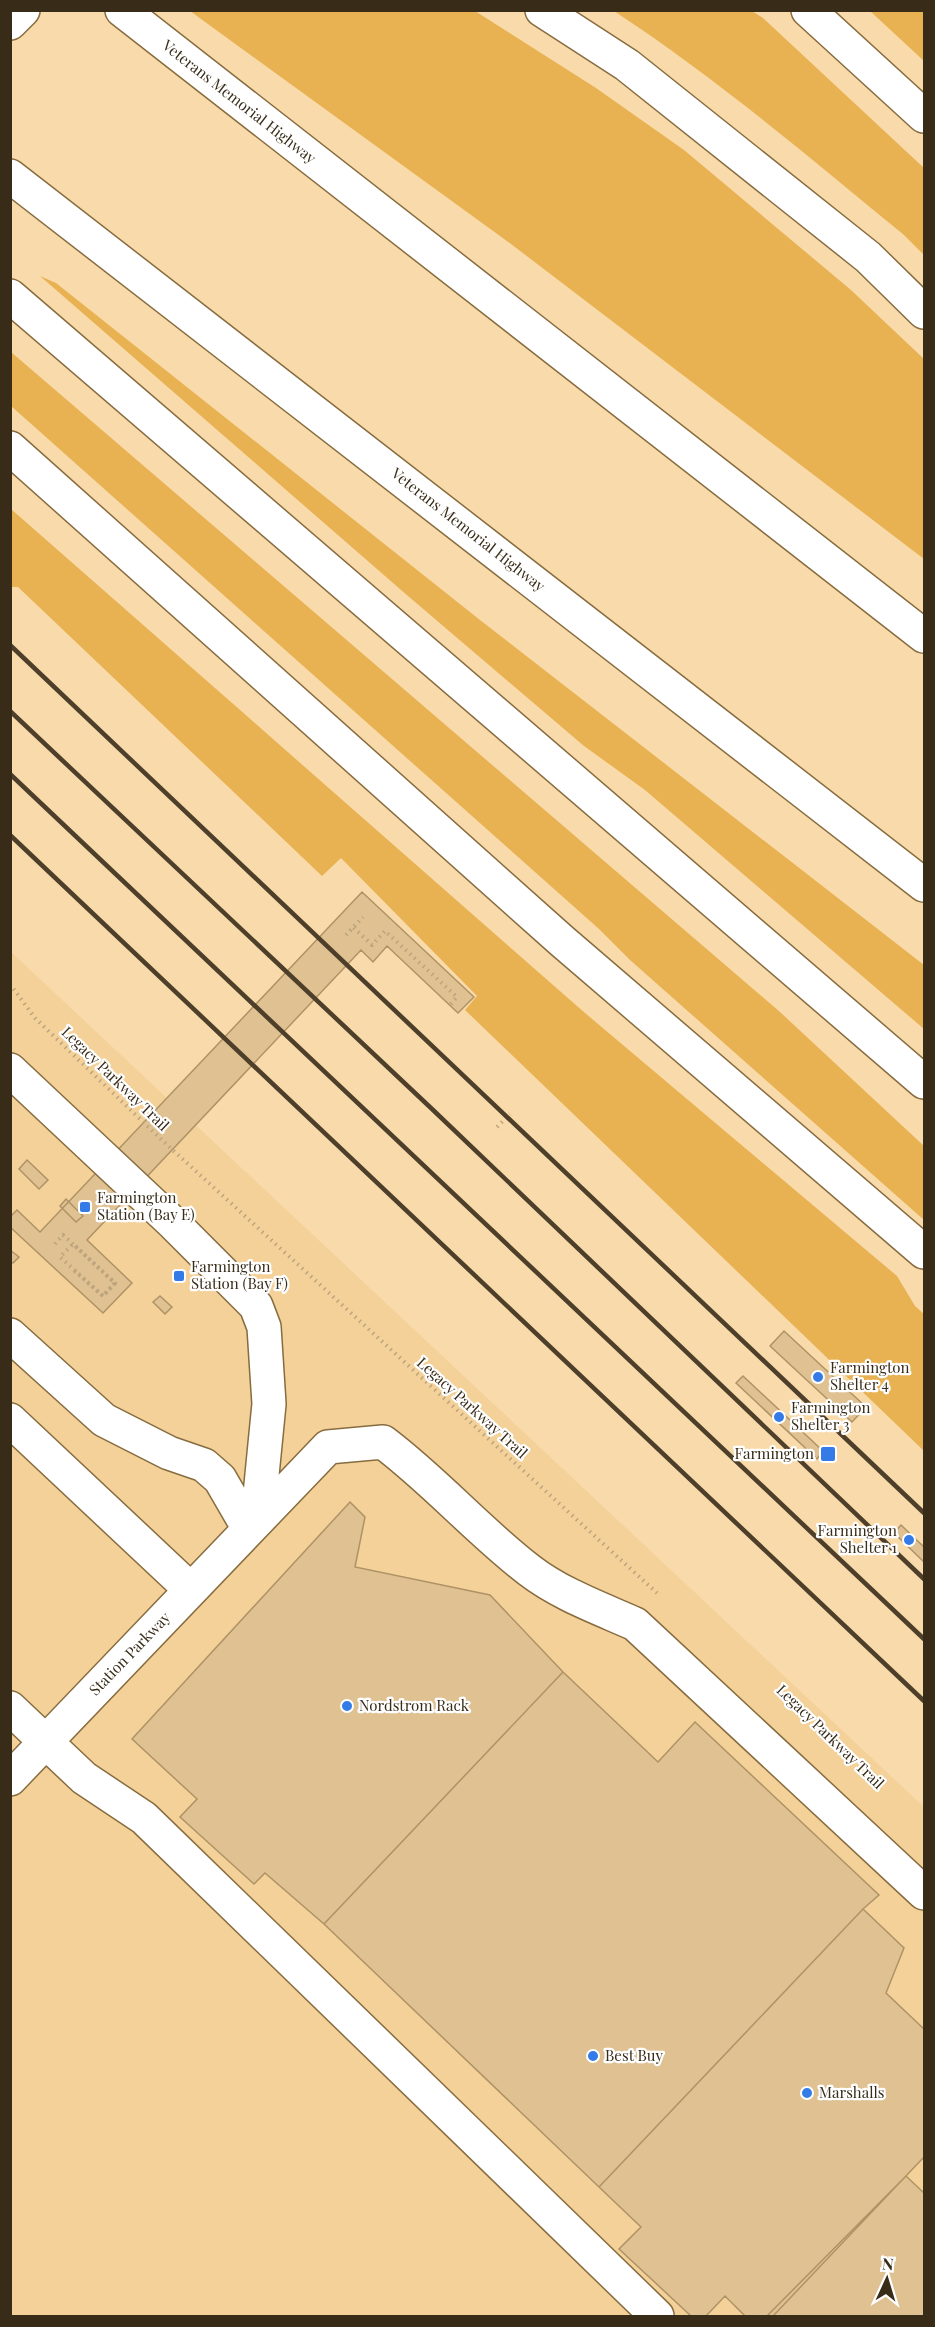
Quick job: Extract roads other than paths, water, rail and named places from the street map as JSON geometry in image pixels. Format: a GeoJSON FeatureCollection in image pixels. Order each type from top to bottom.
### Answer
{"type":"FeatureCollection","features":[{"type":"Feature","properties":{"kind":"main road"},"geometry":{"type":"LineString","coordinates":[[10,23],[23,10]]}},
{"type":"Feature","properties":{"kind":"main road","name":"Veterans Memorial Highway"},"geometry":{"type":"LineString","coordinates":[[122,10],[924,636]]}},
{"type":"Feature","properties":{"kind":"main road"},"geometry":{"type":"LineString","coordinates":[[542,10],[627,65],[868,257],[924,312]]}},
{"type":"Feature","properties":{"kind":"main road"},"geometry":{"type":"LineString","coordinates":[[808,10],[924,116]]}},
{"type":"Feature","properties":{"kind":"main road","name":"Veterans Memorial Highway"},"geometry":{"type":"LineString","coordinates":[[10,176],[924,885]]}},
{"type":"Feature","properties":{"kind":"main road"},"geometry":{"type":"LineString","coordinates":[[10,296],[924,1082]]}},
{"type":"Feature","properties":{"kind":"main road"},"geometry":{"type":"LineString","coordinates":[[10,448],[562,941],[924,1252]]}},
{"type":"Feature","properties":{"kind":"main road"},"geometry":{"type":"LineString","coordinates":[[10,1070],[174,1224],[256,1306],[264,1327],[269,1404],[259,1505],[249,1529]]}},
{"type":"Feature","properties":{"kind":"main road"},"geometry":{"type":"LineString","coordinates":[[10,1335],[104,1420],[169,1453],[204,1465],[220,1479],[249,1529]]}},
{"type":"Feature","properties":{"kind":"main road"},"geometry":{"type":"LineString","coordinates":[[10,1420],[191,1590]]}},
{"type":"Feature","properties":{"kind":"main road","name":"Station Parkway"},"geometry":{"type":"LineString","coordinates":[[10,1779],[328,1447],[383,1442],[415,1466],[530,1570],[577,1599],[635,1624],[924,1893]]}},
{"type":"Feature","properties":{"kind":"main road"},"geometry":{"type":"LineString","coordinates":[[10,1708],[84,1778],[144,1818],[657,2316]]}},
{"type":"Feature","properties":{"kind":"railway"},"geometry":{"type":"LineString","coordinates":[[10,645],[924,1513]]}},
{"type":"Feature","properties":{"kind":"railway"},"geometry":{"type":"LineString","coordinates":[[10,711],[432,1109],[924,1579]]}},
{"type":"Feature","properties":{"kind":"railway"},"geometry":{"type":"LineString","coordinates":[[10,774],[924,1639]]}},
{"type":"Feature","properties":{"kind":"railway"},"geometry":{"type":"LineString","coordinates":[[10,835],[924,1701]]}},
{"type":"Feature","properties":{"kind":"place","name":"Farmington Station (Bay E)"},"geometry":{"type":"Point","coordinates":[85,1207]}},
{"type":"Feature","properties":{"kind":"place","name":"Farmington Station (Bay F)"},"geometry":{"type":"Point","coordinates":[179,1276]}},
{"type":"Feature","properties":{"kind":"place","name":"Farmington Shelter 4"},"geometry":{"type":"Point","coordinates":[818,1377]}},
{"type":"Feature","properties":{"kind":"place","name":"Farmington Shelter 3"},"geometry":{"type":"Point","coordinates":[779,1417]}},
{"type":"Feature","properties":{"kind":"place","name":"Farmington"},"geometry":{"type":"Point","coordinates":[828,1454]}},
{"type":"Feature","properties":{"kind":"place","name":"Farmington Shelter 1"},"geometry":{"type":"Point","coordinates":[909,1540]}},
{"type":"Feature","properties":{"kind":"place","name":"Nordstrom Rack"},"geometry":{"type":"Point","coordinates":[347,1706]}},
{"type":"Feature","properties":{"kind":"place","name":"Best Buy"},"geometry":{"type":"Point","coordinates":[593,2056]}},
{"type":"Feature","properties":{"kind":"place","name":"Marshalls"},"geometry":{"type":"Point","coordinates":[807,2093]}}]}
